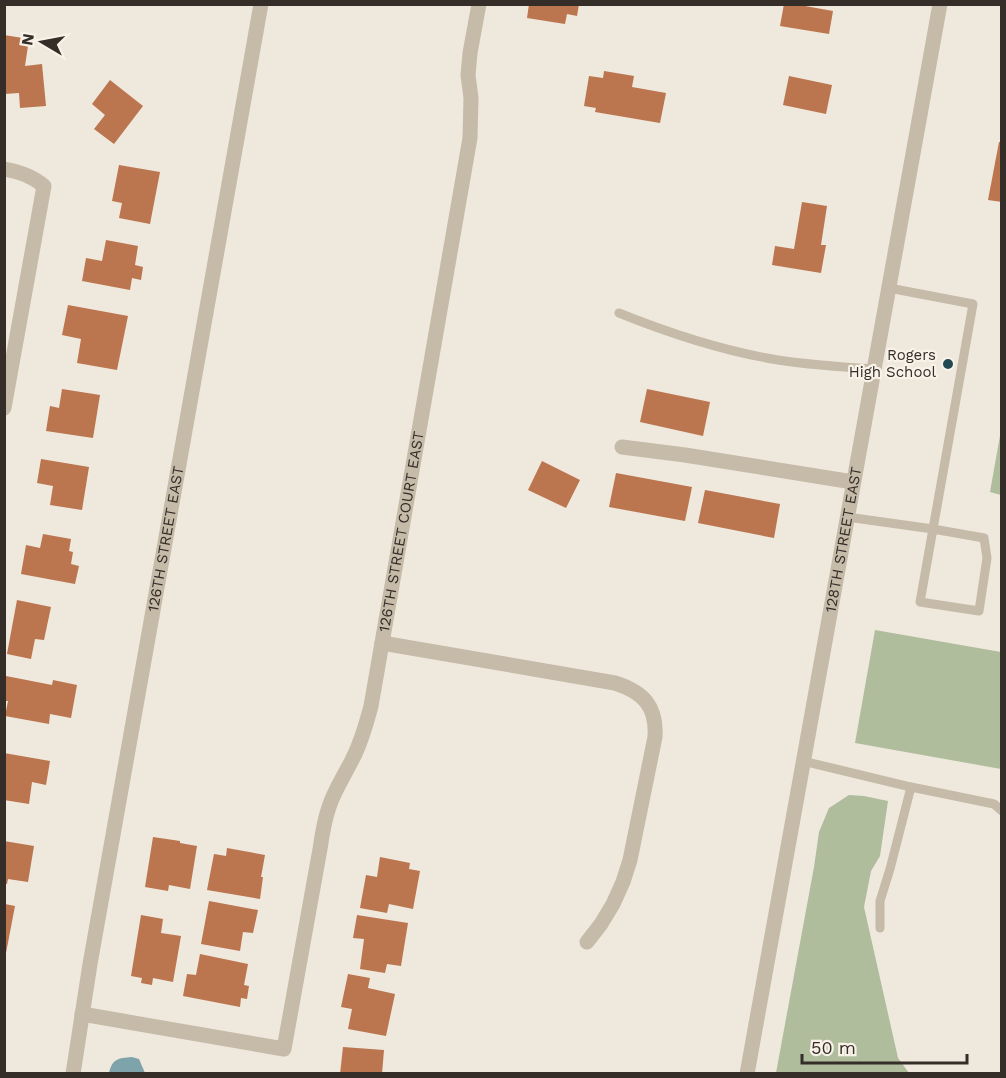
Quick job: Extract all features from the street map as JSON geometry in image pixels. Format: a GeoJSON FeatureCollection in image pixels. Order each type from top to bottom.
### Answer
{"type":"FeatureCollection","features":[{"type":"Feature","properties":{"kind":"street","name":"126TH STREET EAST"},"geometry":{"type":"LineString","coordinates":[[73,1074],[261,4]]}},
{"type":"Feature","properties":{"kind":"street","name":"126TH STREET COURT EAST"},"geometry":{"type":"LineString","coordinates":[[82,1014],[284,1049],[328,808],[352,760],[371,706],[469,146],[471,109],[468,75],[478,4]]}},
{"type":"Feature","properties":{"kind":"street","name":"128TH STREET EAST"},"geometry":{"type":"LineString","coordinates":[[747,1074],[939,4]]}},
{"type":"Feature","properties":{"kind":"street"},"geometry":{"type":"LineString","coordinates":[[4,169],[25,173],[44,186],[4,408]]}},
{"type":"Feature","properties":{"kind":"street"},"geometry":{"type":"LineString","coordinates":[[622,447],[854,482]]}},
{"type":"Feature","properties":{"kind":"street"},"geometry":{"type":"LineString","coordinates":[[382,643],[615,683],[634,691],[646,701],[654,717],[655,737],[630,860],[613,904],[587,942]]}},
{"type":"Feature","properties":{"kind":"lane"},"geometry":{"type":"LineString","coordinates":[[847,517],[933,529],[984,538],[987,558],[979,611],[920,603],[933,529],[974,304],[889,288]]}},
{"type":"Feature","properties":{"kind":"lane"},"geometry":{"type":"LineString","coordinates":[[619,314],[674,334],[731,350],[788,361],[874,369]]}},
{"type":"Feature","properties":{"kind":"lane"},"geometry":{"type":"LineString","coordinates":[[803,761],[911,788],[994,804],[1002,810]]}},
{"type":"Feature","properties":{"kind":"lane"},"geometry":{"type":"LineString","coordinates":[[880,927],[880,901],[911,788]]}},
{"type":"Feature","properties":{"kind":"green space"},"geometry":{"type":"Polygon","coordinates":[[[1001,430],[1002,495],[990,492],[1001,430]]]}},
{"type":"Feature","properties":{"kind":"green space"},"geometry":{"type":"Polygon","coordinates":[[[875,630],[1001,652],[1001,769],[855,743],[875,630]]]}},
{"type":"Feature","properties":{"kind":"green space"},"geometry":{"type":"Polygon","coordinates":[[[849,795],[888,801],[880,856],[871,871],[864,907],[898,1058],[909,1073],[776,1073],[819,832],[829,808],[849,795]]]}},
{"type":"Feature","properties":{"kind":"water"},"geometry":{"type":"Polygon","coordinates":[[[132,1057],[139,1059],[145,1073],[109,1073],[116,1060],[132,1057]]]}},
{"type":"Feature","properties":{"kind":"building"},"geometry":{"type":"Polygon","coordinates":[[[529,4],[579,4],[577,16],[567,14],[565,24],[527,18],[529,4]]]}},
{"type":"Feature","properties":{"kind":"building"},"geometry":{"type":"Polygon","coordinates":[[[784,4],[833,11],[829,34],[780,26],[784,4]]]}},
{"type":"Feature","properties":{"kind":"building"},"geometry":{"type":"Polygon","coordinates":[[[4,35],[29,39],[25,66],[42,64],[46,106],[20,108],[19,93],[4,94],[4,35]]]}},
{"type":"Feature","properties":{"kind":"building"},"geometry":{"type":"Polygon","coordinates":[[[604,71],[634,76],[632,87],[666,93],[660,123],[595,112],[596,108],[584,106],[589,76],[603,78],[604,71]]]}},
{"type":"Feature","properties":{"kind":"building"},"geometry":{"type":"Polygon","coordinates":[[[789,76],[832,85],[826,114],[783,105],[789,76]]]}},
{"type":"Feature","properties":{"kind":"building"},"geometry":{"type":"Polygon","coordinates":[[[110,80],[143,106],[114,144],[94,129],[105,115],[92,104],[110,80]]]}},
{"type":"Feature","properties":{"kind":"building"},"geometry":{"type":"Polygon","coordinates":[[[999,142],[1002,142],[1002,202],[988,200],[999,142]]]}},
{"type":"Feature","properties":{"kind":"building"},"geometry":{"type":"Polygon","coordinates":[[[119,165],[160,172],[150,224],[119,218],[122,203],[112,201],[119,165]]]}},
{"type":"Feature","properties":{"kind":"building"},"geometry":{"type":"Polygon","coordinates":[[[802,202],[827,206],[821,245],[826,245],[821,273],[772,265],[775,246],[794,249],[802,202]]]}},
{"type":"Feature","properties":{"kind":"building"},"geometry":{"type":"Polygon","coordinates":[[[106,240],[138,246],[135,265],[143,267],[141,280],[132,278],[130,290],[82,281],[86,258],[102,261],[106,240]]]}},
{"type":"Feature","properties":{"kind":"building"},"geometry":{"type":"Polygon","coordinates":[[[68,305],[128,316],[117,370],[77,363],[81,339],[62,335],[68,305]]]}},
{"type":"Feature","properties":{"kind":"building"},"geometry":{"type":"Polygon","coordinates":[[[62,389],[100,395],[93,438],[46,431],[50,406],[59,408],[62,389]]]}},
{"type":"Feature","properties":{"kind":"building"},"geometry":{"type":"Polygon","coordinates":[[[647,389],[710,402],[703,436],[640,422],[647,389]]]}},
{"type":"Feature","properties":{"kind":"building"},"geometry":{"type":"Polygon","coordinates":[[[41,459],[89,467],[82,510],[50,505],[53,486],[37,483],[41,459]]]}},
{"type":"Feature","properties":{"kind":"building"},"geometry":{"type":"Polygon","coordinates":[[[542,461],[580,480],[566,508],[528,490],[542,461]]]}},
{"type":"Feature","properties":{"kind":"building"},"geometry":{"type":"Polygon","coordinates":[[[616,473],[692,487],[685,521],[609,507],[616,473]]]}},
{"type":"Feature","properties":{"kind":"building"},"geometry":{"type":"Polygon","coordinates":[[[705,490],[780,504],[774,538],[698,523],[705,490]]]}},
{"type":"Feature","properties":{"kind":"building"},"geometry":{"type":"Polygon","coordinates":[[[43,534],[71,539],[69,551],[73,552],[71,564],[79,566],[75,584],[21,574],[26,545],[40,548],[43,534]]]}},
{"type":"Feature","properties":{"kind":"building"},"geometry":{"type":"Polygon","coordinates":[[[17,600],[51,607],[44,640],[35,639],[31,659],[7,654],[17,600]]]}},
{"type":"Feature","properties":{"kind":"building"},"geometry":{"type":"Polygon","coordinates":[[[6,676],[52,685],[53,680],[77,685],[71,718],[50,714],[49,724],[5,716],[8,701],[4,701],[6,676]]]}},
{"type":"Feature","properties":{"kind":"building"},"geometry":{"type":"Polygon","coordinates":[[[4,753],[50,761],[46,785],[32,782],[29,804],[4,800],[4,753]]]}},
{"type":"Feature","properties":{"kind":"building"},"geometry":{"type":"Polygon","coordinates":[[[153,837],[197,846],[190,889],[169,885],[168,891],[145,887],[153,837]]]}},
{"type":"Feature","properties":{"kind":"building"},"geometry":{"type":"Polygon","coordinates":[[[4,841],[34,846],[28,882],[8,879],[7,884],[4,884],[4,841]]]}},
{"type":"Feature","properties":{"kind":"building"},"geometry":{"type":"Polygon","coordinates":[[[227,848],[265,855],[260,899],[207,890],[214,854],[226,856],[227,848]]]}},
{"type":"Feature","properties":{"kind":"building"},"geometry":{"type":"Polygon","coordinates":[[[380,857],[410,863],[409,869],[420,871],[413,909],[389,904],[387,913],[360,908],[366,875],[377,877],[380,857]]]}},
{"type":"Feature","properties":{"kind":"building"},"geometry":{"type":"Polygon","coordinates":[[[209,901],[258,910],[253,933],[243,932],[240,951],[201,944],[209,901]]]}},
{"type":"Feature","properties":{"kind":"building"},"geometry":{"type":"Polygon","coordinates":[[[5,904],[15,906],[6,953],[5,953],[5,904]]]}},
{"type":"Feature","properties":{"kind":"building"},"geometry":{"type":"Polygon","coordinates":[[[141,915],[163,919],[161,933],[181,936],[173,982],[153,978],[152,985],[141,983],[142,978],[131,976],[141,915]]]}},
{"type":"Feature","properties":{"kind":"building"},"geometry":{"type":"Polygon","coordinates":[[[357,915],[408,923],[401,966],[387,964],[385,973],[360,969],[364,939],[353,938],[357,915]]]}},
{"type":"Feature","properties":{"kind":"building"},"geometry":{"type":"Polygon","coordinates":[[[200,954],[248,964],[244,985],[249,986],[247,999],[241,998],[240,1007],[183,996],[187,974],[196,975],[200,954]]]}},
{"type":"Feature","properties":{"kind":"building"},"geometry":{"type":"Polygon","coordinates":[[[348,974],[370,978],[368,988],[395,994],[386,1036],[348,1029],[352,1009],[341,1007],[348,974]]]}},
{"type":"Feature","properties":{"kind":"building"},"geometry":{"type":"Polygon","coordinates":[[[343,1047],[384,1050],[382,1074],[340,1074],[343,1047]]]}},
{"type":"Feature","properties":{"kind":"place","name":"Rogers High School"},"geometry":{"type":"Point","coordinates":[948,364]}}]}
